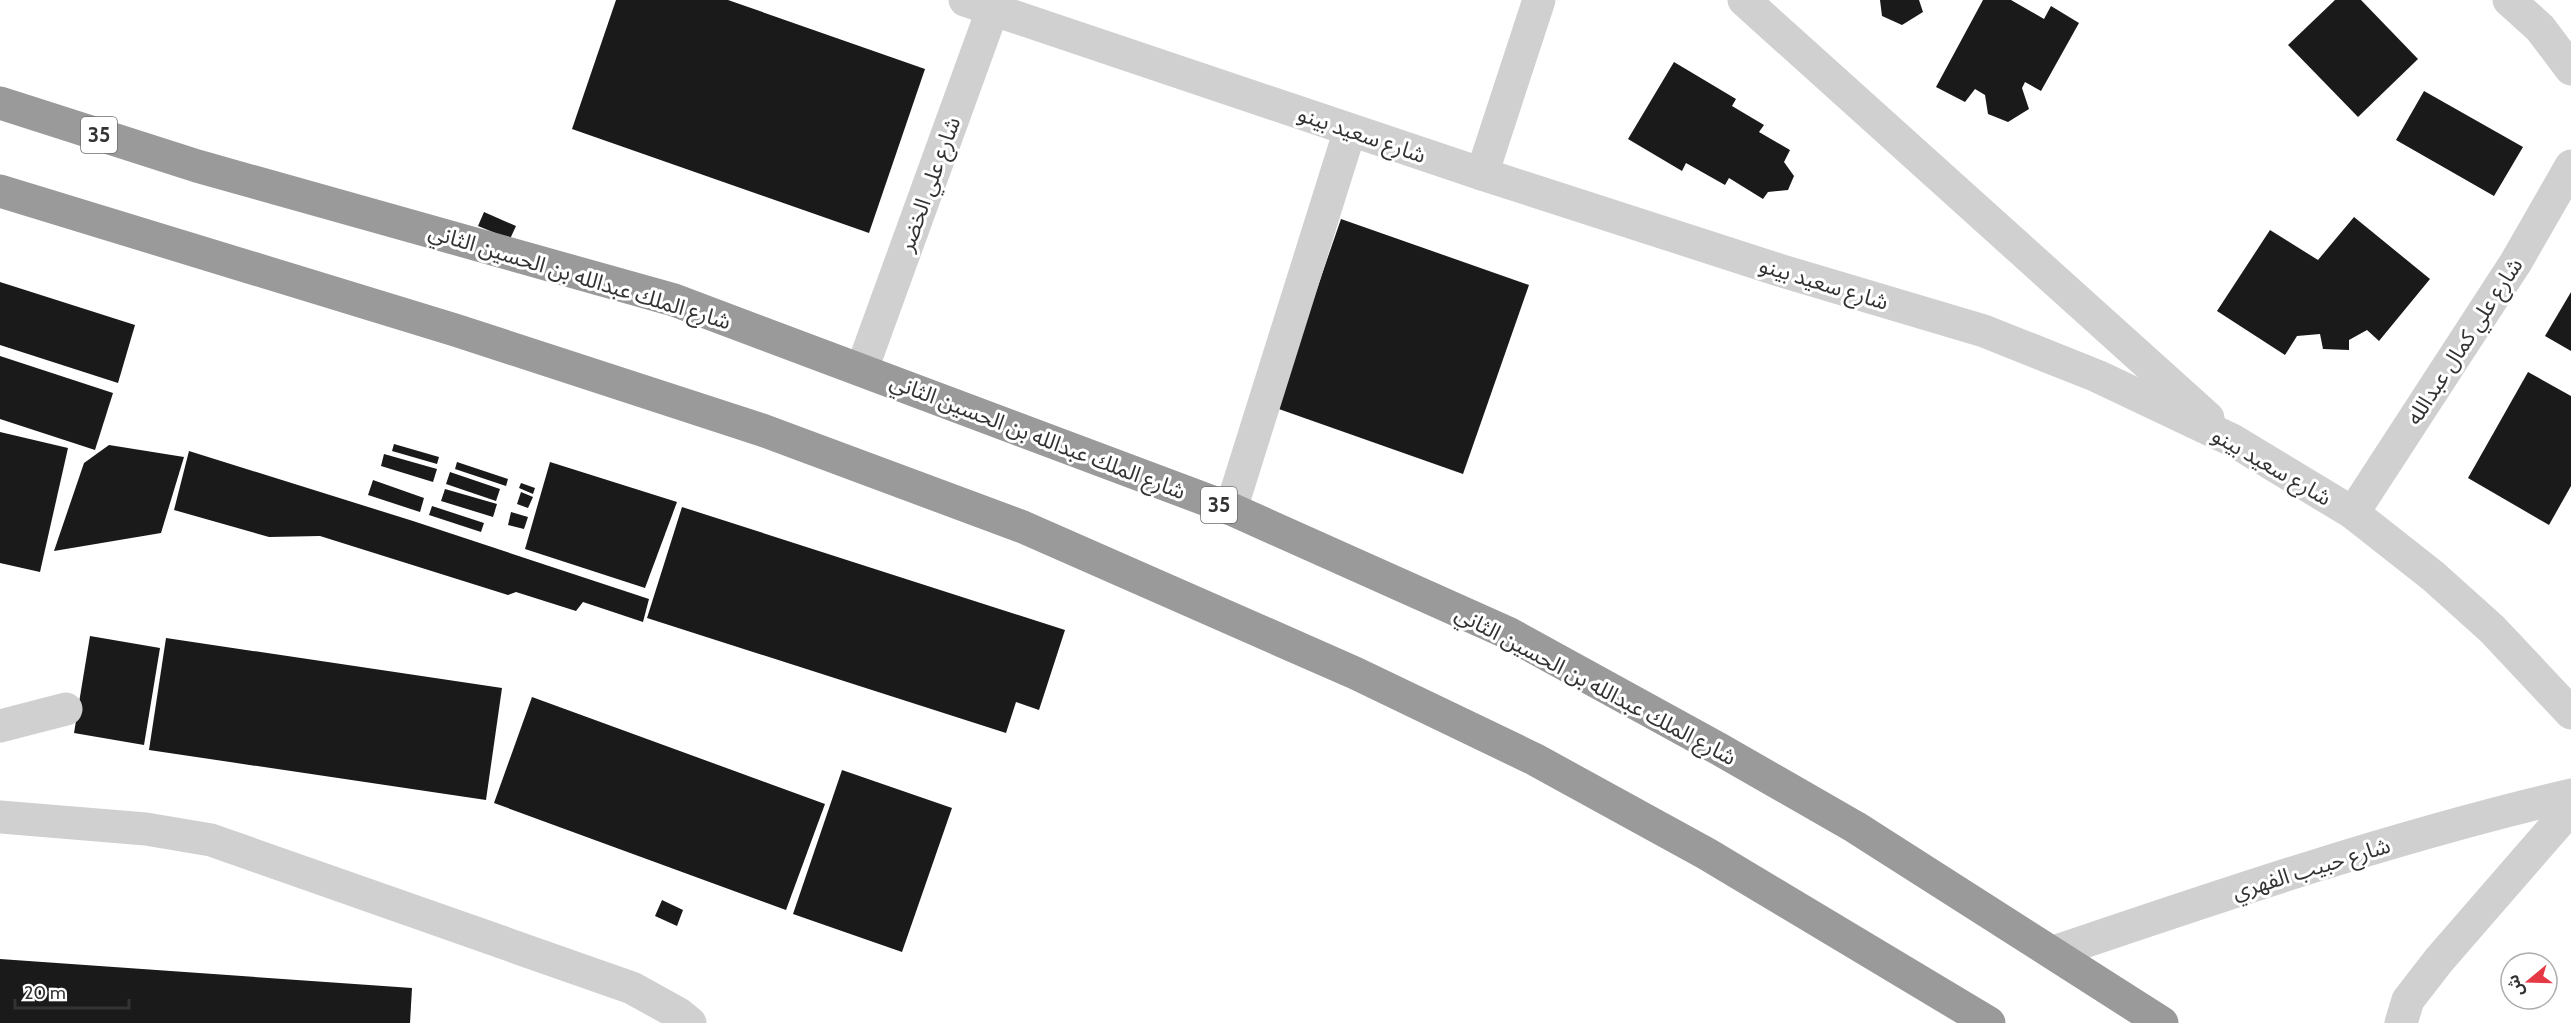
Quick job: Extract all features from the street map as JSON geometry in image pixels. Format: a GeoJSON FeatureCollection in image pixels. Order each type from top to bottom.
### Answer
{"type":"FeatureCollection","features":[{"type":"Feature","properties":{"kind":"highway","name":"شارع الملك عبدالله بن الحسين الثاني"},"geometry":{"type":"LineString","coordinates":[[0,103],[197,166],[674,300],[1231,509],[1508,633],[1719,749],[1855,827],[2162,1023]]}},
{"type":"Feature","properties":{"kind":"highway"},"geometry":{"type":"LineString","coordinates":[[0,190],[455,330],[762,430],[1023,527],[1355,673],[1534,759],[1707,854],[1989,1023]]}},
{"type":"Feature","properties":{"kind":"street"},"geometry":{"type":"LineString","coordinates":[[1482,174],[1539,0]]}},
{"type":"Feature","properties":{"kind":"street"},"geometry":{"type":"LineString","coordinates":[[1744,0],[2234,441]]}},
{"type":"Feature","properties":{"kind":"street"},"geometry":{"type":"LineString","coordinates":[[2510,0],[2540,28],[2571,69]]}},
{"type":"Feature","properties":{"kind":"street","name":"شارع سعيد بينو"},"geometry":{"type":"LineString","coordinates":[[984,3],[1482,174],[1779,270],[1984,331],[2097,376],[2234,441],[2353,513],[2433,576],[2492,629],[2571,713]]}},
{"type":"Feature","properties":{"kind":"street","name":"شارع علي الخضر"},"geometry":{"type":"LineString","coordinates":[[862,369],[984,3]]}},
{"type":"Feature","properties":{"kind":"street"},"geometry":{"type":"LineString","coordinates":[[1231,509],[1350,130]]}},
{"type":"Feature","properties":{"kind":"street","name":"شارع علي كمال عبدالله"},"geometry":{"type":"LineString","coordinates":[[2353,513],[2516,262],[2571,166]]}},
{"type":"Feature","properties":{"kind":"street"},"geometry":{"type":"LineString","coordinates":[[0,726],[66,709]]}},
{"type":"Feature","properties":{"kind":"street","name":"شارع حبيب الفهري"},"geometry":{"type":"LineString","coordinates":[[2054,952],[2229,893],[2472,819],[2571,795]]}},
{"type":"Feature","properties":{"kind":"street"},"geometry":{"type":"LineString","coordinates":[[2401,1023],[2408,1000],[2439,960],[2571,808]]}},
{"type":"Feature","properties":{"kind":"street"},"geometry":{"type":"LineString","coordinates":[[0,817],[146,829],[211,840],[633,988],[679,1014],[690,1023]]}},
{"type":"Feature","properties":{"kind":"building"},"geometry":{"type":"Polygon","coordinates":[[[616,0],[728,0],[925,69],[869,233],[572,129],[616,0]]]}},
{"type":"Feature","properties":{"kind":"building"},"geometry":{"type":"Polygon","coordinates":[[[1880,0],[1919,0],[1923,12],[1902,25],[1882,16],[1880,0]]]}},
{"type":"Feature","properties":{"kind":"building"},"geometry":{"type":"Polygon","coordinates":[[[1983,0],[2011,0],[2044,19],[2051,6],[2079,23],[2041,91],[2025,82],[2022,88],[2029,109],[2008,122],[1988,114],[1985,95],[1975,89],[1965,102],[1936,87],[1983,0]]]}},
{"type":"Feature","properties":{"kind":"building"},"geometry":{"type":"Polygon","coordinates":[[[2335,0],[2361,0],[2418,59],[2358,117],[2288,45],[2335,0]]]}},
{"type":"Feature","properties":{"kind":"building"},"geometry":{"type":"Polygon","coordinates":[[[1674,62],[1736,99],[1732,106],[1764,125],[1759,132],[1790,150],[1784,162],[1794,176],[1788,190],[1768,192],[1763,199],[1729,178],[1725,185],[1686,163],[1682,171],[1628,139],[1674,62]]]}},
{"type":"Feature","properties":{"kind":"building"},"geometry":{"type":"Polygon","coordinates":[[[2424,91],[2523,147],[2494,196],[2396,140],[2424,91]]]}},
{"type":"Feature","properties":{"kind":"building"},"geometry":{"type":"Polygon","coordinates":[[[484,212],[516,226],[510,239],[478,226],[484,212]]]}},
{"type":"Feature","properties":{"kind":"building"},"geometry":{"type":"Polygon","coordinates":[[[2354,217],[2430,279],[2379,341],[2367,330],[2349,340],[2349,350],[2323,349],[2320,334],[2297,336],[2285,355],[2217,311],[2270,230],[2318,260],[2354,217]]]}},
{"type":"Feature","properties":{"kind":"building"},"geometry":{"type":"Polygon","coordinates":[[[1341,219],[1529,285],[1463,474],[1276,408],[1341,219]]]}},
{"type":"Feature","properties":{"kind":"building"},"geometry":{"type":"Polygon","coordinates":[[[0,282],[135,325],[118,383],[0,345],[0,282]]]}},
{"type":"Feature","properties":{"kind":"building"},"geometry":{"type":"Polygon","coordinates":[[[2571,292],[2571,351],[2545,336],[2571,292]]]}},
{"type":"Feature","properties":{"kind":"building"},"geometry":{"type":"Polygon","coordinates":[[[0,356],[113,393],[95,450],[0,419],[0,356]]]}},
{"type":"Feature","properties":{"kind":"building"},"geometry":{"type":"Polygon","coordinates":[[[2528,372],[2571,396],[2571,486],[2549,525],[2468,478],[2528,372]]]}},
{"type":"Feature","properties":{"kind":"building"},"geometry":{"type":"Polygon","coordinates":[[[0,432],[68,448],[40,572],[0,563],[0,432]]]}},
{"type":"Feature","properties":{"kind":"building"},"geometry":{"type":"Polygon","coordinates":[[[394,444],[439,457],[437,464],[392,451],[394,444]]]}},
{"type":"Feature","properties":{"kind":"building"},"geometry":{"type":"Polygon","coordinates":[[[109,445],[184,457],[161,533],[54,551],[84,463],[109,445]]]}},
{"type":"Feature","properties":{"kind":"building"},"geometry":{"type":"Polygon","coordinates":[[[189,451],[413,521],[649,599],[643,622],[583,602],[576,611],[516,592],[508,595],[320,536],[269,537],[174,510],[189,451]]]}},
{"type":"Feature","properties":{"kind":"building"},"geometry":{"type":"Polygon","coordinates":[[[384,454],[437,469],[433,482],[381,466],[384,454]]]}},
{"type":"Feature","properties":{"kind":"building"},"geometry":{"type":"Polygon","coordinates":[[[457,462],[508,479],[506,486],[455,469],[457,462]]]}},
{"type":"Feature","properties":{"kind":"building"},"geometry":{"type":"Polygon","coordinates":[[[550,462],[677,502],[645,588],[525,549],[550,462]]]}},
{"type":"Feature","properties":{"kind":"building"},"geometry":{"type":"Polygon","coordinates":[[[450,472],[500,489],[496,501],[446,484],[450,472]]]}},
{"type":"Feature","properties":{"kind":"building"},"geometry":{"type":"Polygon","coordinates":[[[373,480],[424,498],[420,512],[368,495],[373,480]]]}},
{"type":"Feature","properties":{"kind":"building"},"geometry":{"type":"Polygon","coordinates":[[[521,483],[535,488],[533,494],[519,488],[521,483]]]}},
{"type":"Feature","properties":{"kind":"building"},"geometry":{"type":"Polygon","coordinates":[[[445,489],[497,504],[493,517],[441,501],[445,489]]]}},
{"type":"Feature","properties":{"kind":"building"},"geometry":{"type":"Polygon","coordinates":[[[521,492],[533,497],[528,508],[517,504],[521,492]]]}},
{"type":"Feature","properties":{"kind":"building"},"geometry":{"type":"Polygon","coordinates":[[[432,506],[484,523],[481,532],[429,515],[432,506]]]}},
{"type":"Feature","properties":{"kind":"building"},"geometry":{"type":"Polygon","coordinates":[[[682,507],[1065,630],[1039,710],[1016,702],[1006,733],[647,618],[682,507]]]}},
{"type":"Feature","properties":{"kind":"building"},"geometry":{"type":"Polygon","coordinates":[[[511,512],[528,517],[524,529],[508,525],[511,512]]]}},
{"type":"Feature","properties":{"kind":"building"},"geometry":{"type":"Polygon","coordinates":[[[90,636],[160,648],[144,745],[74,733],[90,636]]]}},
{"type":"Feature","properties":{"kind":"building"},"geometry":{"type":"Polygon","coordinates":[[[166,638],[502,688],[486,800],[149,750],[166,638]]]}},
{"type":"Feature","properties":{"kind":"building"},"geometry":{"type":"Polygon","coordinates":[[[532,697],[825,804],[786,910],[494,803],[532,697]]]}},
{"type":"Feature","properties":{"kind":"building"},"geometry":{"type":"Polygon","coordinates":[[[842,770],[952,808],[902,952],[793,914],[842,770]]]}},
{"type":"Feature","properties":{"kind":"building"},"geometry":{"type":"Polygon","coordinates":[[[662,900],[683,910],[677,926],[655,916],[662,900]]]}},
{"type":"Feature","properties":{"kind":"building"},"geometry":{"type":"Polygon","coordinates":[[[0,959],[412,988],[410,1023],[0,1023],[0,959]]]}}]}
